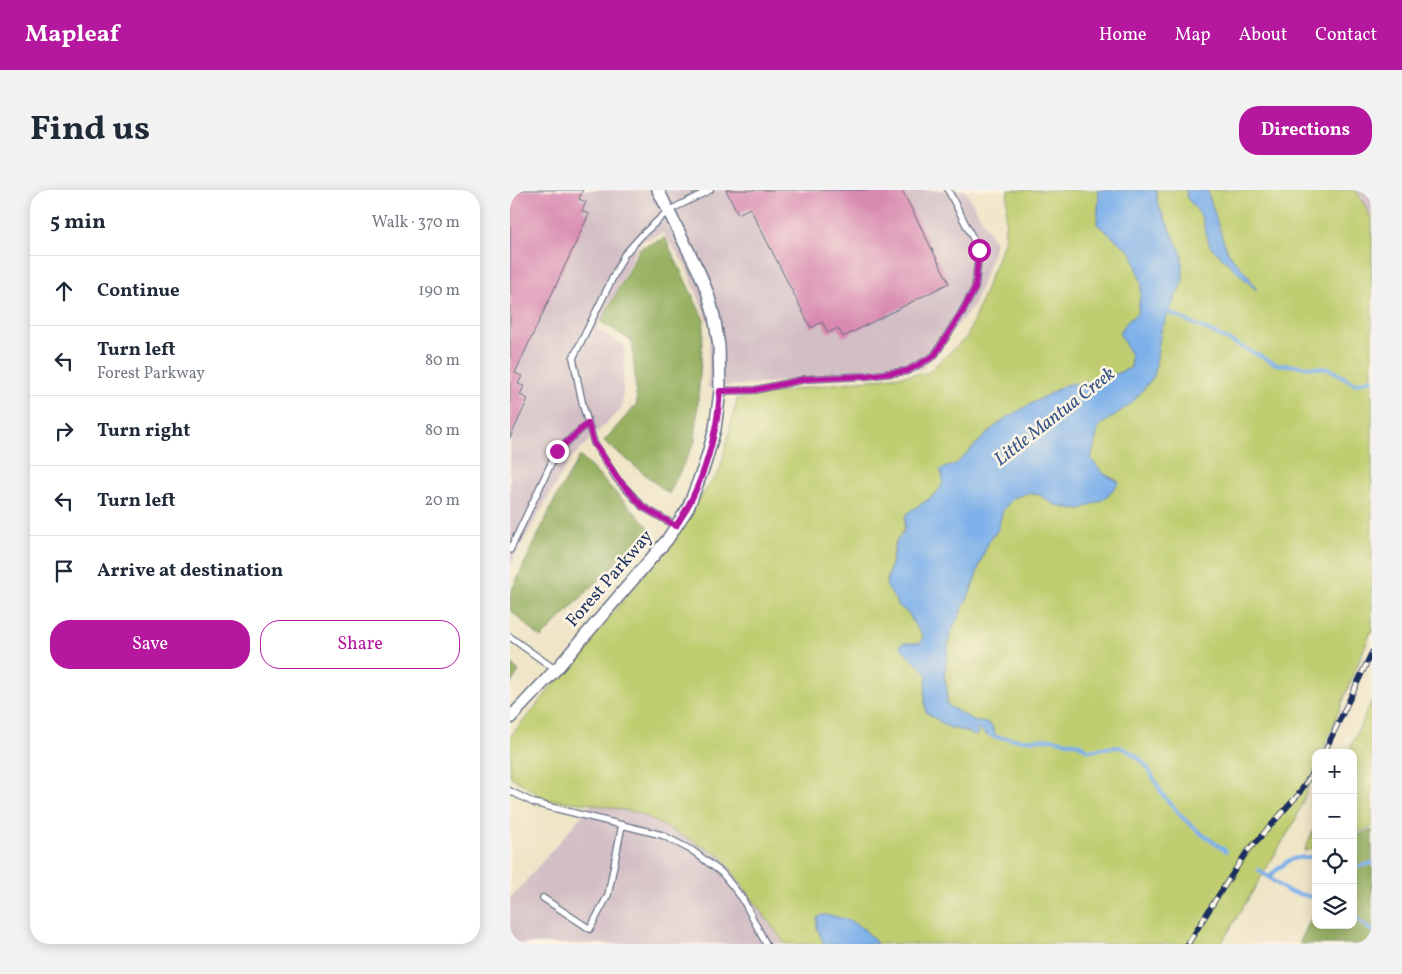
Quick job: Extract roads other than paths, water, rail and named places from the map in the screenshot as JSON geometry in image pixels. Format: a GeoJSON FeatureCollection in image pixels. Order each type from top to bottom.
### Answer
{"type":"FeatureCollection","features":[{"type":"Feature","properties":{"kind":"street","name":"Forest Parkway"},"geometry":{"type":"LineString","coordinates":[[510,718],[556,670],[667,540],[688,508],[705,464],[715,429],[720,391],[719,346],[708,294],[658,190]]}},
{"type":"Feature","properties":{"kind":"lane"},"geometry":{"type":"LineString","coordinates":[[676,526],[643,507],[618,479],[594,443],[573,358],[624,255],[668,211],[710,190]]}},
{"type":"Feature","properties":{"kind":"lane"},"geometry":{"type":"LineString","coordinates":[[720,391],[755,390],[806,379],[867,376],[907,371],[934,356],[975,288],[979,250],[948,190]]}},
{"type":"Feature","properties":{"kind":"lane"},"geometry":{"type":"LineString","coordinates":[[510,550],[557,451],[588,423]]}},
{"type":"Feature","properties":{"kind":"lane"},"geometry":{"type":"LineString","coordinates":[[510,636],[556,670]]}},
{"type":"Feature","properties":{"kind":"lane"},"geometry":{"type":"LineString","coordinates":[[510,791],[534,803],[662,835],[693,851],[722,873],[742,898],[766,944]]}},
{"type":"Feature","properties":{"kind":"lane"},"geometry":{"type":"LineString","coordinates":[[543,898],[590,929],[608,895],[622,825]]}},
{"type":"Feature","properties":{"kind":"water"},"geometry":{"type":"Polygon","coordinates":[[[1097,190],[1156,190],[1158,205],[1182,254],[1183,280],[1161,330],[1154,376],[1132,403],[1099,426],[1091,459],[1104,474],[1119,482],[1106,498],[1081,509],[1063,507],[1053,504],[1040,495],[1027,493],[1013,498],[1003,510],[998,529],[989,541],[970,593],[950,634],[944,677],[947,690],[946,702],[950,707],[977,722],[991,725],[995,733],[995,736],[990,736],[977,728],[978,734],[975,736],[965,731],[948,727],[926,712],[927,674],[900,647],[902,643],[920,643],[923,635],[909,614],[899,606],[886,585],[896,542],[905,528],[906,515],[939,490],[943,477],[940,470],[956,464],[1006,418],[1065,385],[1100,380],[1131,368],[1131,355],[1119,333],[1127,322],[1138,313],[1142,284],[1132,253],[1097,224],[1099,197],[1097,190]]]}},
{"type":"Feature","properties":{"kind":"water"},"geometry":{"type":"Polygon","coordinates":[[[1186,190],[1207,190],[1228,253],[1249,277],[1257,291],[1210,246],[1201,215],[1187,198],[1186,190]]]}},
{"type":"Feature","properties":{"kind":"water"},"geometry":{"type":"Polygon","coordinates":[[[822,915],[838,917],[853,923],[872,937],[877,944],[824,944],[817,928],[817,918],[822,915]]]}},
{"type":"Feature","properties":{"kind":"waterway"},"geometry":{"type":"LineString","coordinates":[[1164,310],[1276,364],[1330,369],[1355,384],[1372,379]]}},
{"type":"Feature","properties":{"kind":"waterway","name":"Little Mantua Creek"},"geometry":{"type":"LineString","coordinates":[[990,734],[994,737],[1023,740],[1051,739],[1079,744],[1088,750],[1120,747],[1140,759],[1149,770],[1163,795],[1182,817],[1226,851]]}},
{"type":"Feature","properties":{"kind":"waterway","name":"Little Mantua Creek"},"geometry":{"type":"LineString","coordinates":[[1269,877],[1294,858],[1312,857]]}},
{"type":"Feature","properties":{"kind":"waterway","name":"Little Mantua Creek"},"geometry":{"type":"LineString","coordinates":[[1357,867],[1372,863]]}},
{"type":"Feature","properties":{"kind":"waterway"},"geometry":{"type":"LineString","coordinates":[[1259,870],[1287,891],[1312,897]]}},
{"type":"Feature","properties":{"kind":"waterway"},"geometry":{"type":"LineString","coordinates":[[1357,919],[1372,931]]}},
{"type":"Feature","properties":{"kind":"railway"},"geometry":{"type":"LineString","coordinates":[[1326,749],[1372,652]]}},
{"type":"Feature","properties":{"kind":"railway"},"geometry":{"type":"LineString","coordinates":[[1188,944],[1246,853],[1298,795],[1312,773]]}}]}
